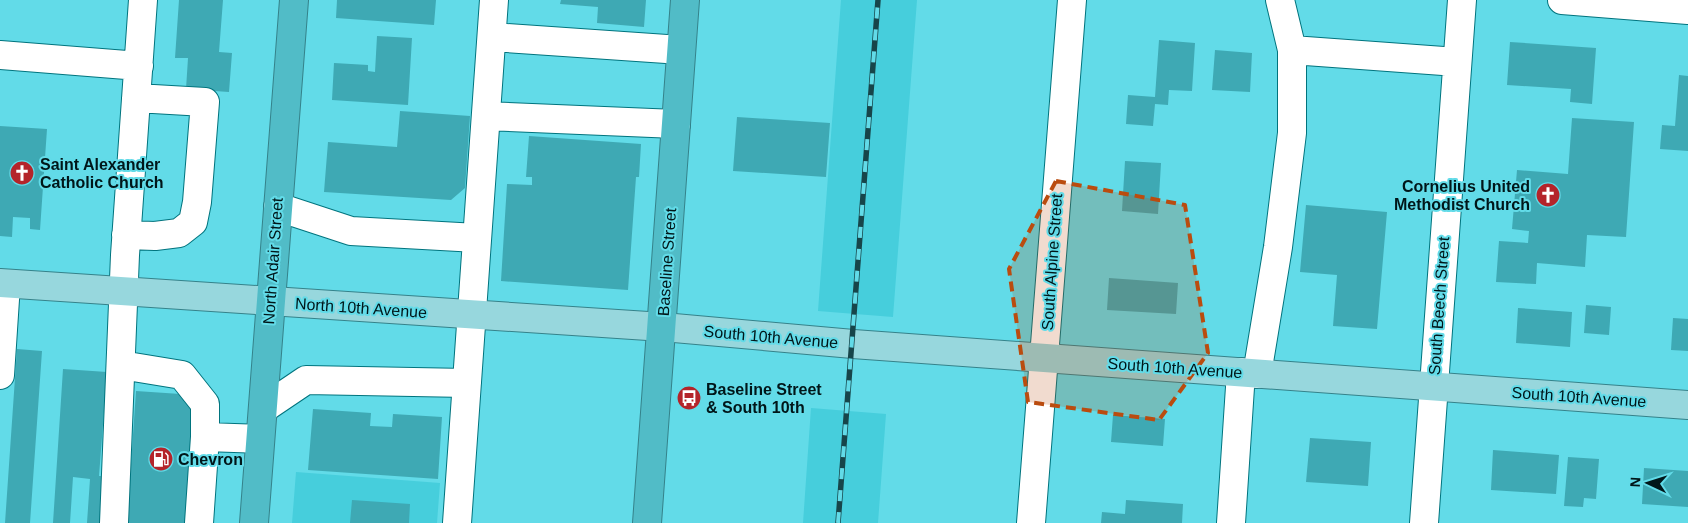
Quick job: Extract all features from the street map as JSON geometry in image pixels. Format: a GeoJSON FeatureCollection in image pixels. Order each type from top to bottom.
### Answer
{"type":"FeatureCollection","features":[{"type":"Feature","properties":{"kind":"highway","name":"North Adair Street"},"geometry":{"type":"LineString","coordinates":[[254,523],[294,0]]}},
{"type":"Feature","properties":{"kind":"highway","name":"Baseline Street"},"geometry":{"type":"LineString","coordinates":[[647,523],[663,327],[684,0]]}},
{"type":"Feature","properties":{"kind":"main road","name":"North 10th Avenue"},"geometry":{"type":"LineString","coordinates":[[3,284],[663,327]]}},
{"type":"Feature","properties":{"kind":"main road","name":"South 10th Avenue"},"geometry":{"type":"LineString","coordinates":[[663,327],[1045,358],[1688,405]]}},
{"type":"Feature","properties":{"kind":"street"},"geometry":{"type":"LineString","coordinates":[[114,523],[126,235],[143,0]]}},
{"type":"Feature","properties":{"kind":"street"},"geometry":{"type":"LineString","coordinates":[[457,523],[494,0]]}},
{"type":"Feature","properties":{"kind":"street","name":"South Alpine Street"},"geometry":{"type":"LineString","coordinates":[[1032,523],[1072,0]]}},
{"type":"Feature","properties":{"kind":"street"},"geometry":{"type":"LineString","coordinates":[[1231,523],[1249,373],[1278,247],[1292,133],[1292,50],[1280,0]]}},
{"type":"Feature","properties":{"kind":"street","name":"South Beech Street"},"geometry":{"type":"LineString","coordinates":[[1424,523],[1462,0]]}},
{"type":"Feature","properties":{"kind":"street"},"geometry":{"type":"LineString","coordinates":[[1562,0],[1688,10]]}},
{"type":"Feature","properties":{"kind":"street"},"geometry":{"type":"LineString","coordinates":[[492,37],[681,50]]}},
{"type":"Feature","properties":{"kind":"street"},"geometry":{"type":"LineString","coordinates":[[1292,50],[1457,62]]}},
{"type":"Feature","properties":{"kind":"street"},"geometry":{"type":"LineString","coordinates":[[0,55],[138,66]]}},
{"type":"Feature","properties":{"kind":"street"},"geometry":{"type":"LineString","coordinates":[[126,235],[155,236],[179,232],[193,222],[197,202],[205,102],[136,98]]}},
{"type":"Feature","properties":{"kind":"street"},"geometry":{"type":"LineString","coordinates":[[486,116],[676,124]]}},
{"type":"Feature","properties":{"kind":"street"},"geometry":{"type":"LineString","coordinates":[[278,207],[351,231],[477,238]]}},
{"type":"Feature","properties":{"kind":"street"},"geometry":{"type":"LineString","coordinates":[[0,375],[3,284]]}},
{"type":"Feature","properties":{"kind":"street"},"geometry":{"type":"LineString","coordinates":[[121,365],[182,375],[205,404],[205,437],[199,523]]}},
{"type":"Feature","properties":{"kind":"street"},"geometry":{"type":"LineString","coordinates":[[263,409],[306,380],[467,383]]}},
{"type":"Feature","properties":{"kind":"street"},"geometry":{"type":"LineString","coordinates":[[205,437],[260,439]]}},
{"type":"Feature","properties":{"kind":"highlighted area"},"geometry":{"type":"Polygon","coordinates":[[[1056,181],[1185,205],[1208,353],[1159,420],[1028,402],[1009,269],[1056,181]]]}},
{"type":"Feature","properties":{"kind":"shaded area"},"geometry":{"type":"Polygon","coordinates":[[[841,0],[917,0],[893,317],[818,311],[841,0]]]}},
{"type":"Feature","properties":{"kind":"shaded area"},"geometry":{"type":"Polygon","coordinates":[[[811,408],[886,414],[878,523],[803,523],[811,408]]]}},
{"type":"Feature","properties":{"kind":"shaded area"},"geometry":{"type":"Polygon","coordinates":[[[296,472],[440,483],[437,523],[292,523],[296,472]]]}},
{"type":"Feature","properties":{"kind":"building"},"geometry":{"type":"Polygon","coordinates":[[[179,0],[223,0],[219,52],[232,53],[229,92],[186,89],[188,58],[175,58],[179,0]]]}},
{"type":"Feature","properties":{"kind":"building"},"geometry":{"type":"Polygon","coordinates":[[[337,0],[436,0],[434,25],[336,18],[337,0]]]}},
{"type":"Feature","properties":{"kind":"building"},"geometry":{"type":"Polygon","coordinates":[[[561,0],[646,0],[644,27],[597,23],[598,7],[560,4],[561,0]]]}},
{"type":"Feature","properties":{"kind":"building"},"geometry":{"type":"Polygon","coordinates":[[[377,36],[412,38],[408,105],[332,100],[334,63],[368,65],[368,71],[375,72],[377,36]]]}},
{"type":"Feature","properties":{"kind":"building"},"geometry":{"type":"Polygon","coordinates":[[[1159,40],[1195,43],[1192,91],[1169,90],[1168,105],[1155,104],[1153,126],[1126,124],[1128,95],[1155,97],[1159,40]]]}},
{"type":"Feature","properties":{"kind":"building"},"geometry":{"type":"Polygon","coordinates":[[[1510,42],[1596,48],[1592,104],[1570,102],[1571,89],[1507,85],[1510,42]]]}},
{"type":"Feature","properties":{"kind":"building"},"geometry":{"type":"Polygon","coordinates":[[[1215,50],[1252,53],[1250,92],[1212,90],[1215,50]]]}},
{"type":"Feature","properties":{"kind":"building"},"geometry":{"type":"Polygon","coordinates":[[[1679,75],[1688,76],[1688,151],[1660,149],[1662,125],[1675,126],[1679,75]]]}},
{"type":"Feature","properties":{"kind":"building"},"geometry":{"type":"Polygon","coordinates":[[[400,111],[470,116],[465,188],[451,200],[324,192],[328,142],[397,147],[400,111]]]}},
{"type":"Feature","properties":{"kind":"building"},"geometry":{"type":"Polygon","coordinates":[[[737,117],[830,123],[826,177],[733,171],[737,117]]]}},
{"type":"Feature","properties":{"kind":"building"},"geometry":{"type":"Polygon","coordinates":[[[1572,118],[1634,122],[1626,237],[1587,235],[1585,267],[1537,263],[1536,284],[1496,282],[1499,241],[1528,243],[1529,231],[1512,229],[1517,170],[1568,174],[1572,118]]]}},
{"type":"Feature","properties":{"kind":"building","name":"Saint Alexander Catholic Church"},"geometry":{"type":"Polygon","coordinates":[[[0,126],[47,129],[40,230],[30,229],[30,218],[13,217],[12,237],[0,236],[0,126]]]}},
{"type":"Feature","properties":{"kind":"building"},"geometry":{"type":"Polygon","coordinates":[[[529,136],[641,144],[639,177],[636,177],[628,290],[501,281],[507,184],[532,185],[532,177],[526,177],[529,136]]]}},
{"type":"Feature","properties":{"kind":"building"},"geometry":{"type":"Polygon","coordinates":[[[1125,161],[1161,163],[1158,214],[1122,211],[1125,161]]]}},
{"type":"Feature","properties":{"kind":"building"},"geometry":{"type":"Polygon","coordinates":[[[1306,205],[1387,212],[1377,329],[1333,326],[1337,275],[1300,272],[1306,205]]]}},
{"type":"Feature","properties":{"kind":"building"},"geometry":{"type":"Polygon","coordinates":[[[1109,278],[1178,283],[1176,314],[1107,310],[1109,278]]]}},
{"type":"Feature","properties":{"kind":"building"},"geometry":{"type":"Polygon","coordinates":[[[1586,305],[1611,307],[1609,335],[1584,333],[1586,305]]]}},
{"type":"Feature","properties":{"kind":"building"},"geometry":{"type":"Polygon","coordinates":[[[1518,308],[1572,312],[1570,347],[1516,343],[1518,308]]]}},
{"type":"Feature","properties":{"kind":"building"},"geometry":{"type":"Polygon","coordinates":[[[1673,318],[1688,319],[1688,351],[1671,350],[1673,318]]]}},
{"type":"Feature","properties":{"kind":"building"},"geometry":{"type":"Polygon","coordinates":[[[17,349],[42,351],[30,523],[5,523],[17,349]]]}},
{"type":"Feature","properties":{"kind":"building"},"geometry":{"type":"Polygon","coordinates":[[[63,369],[107,372],[99,476],[106,476],[103,523],[87,523],[90,479],[73,477],[70,523],[53,523],[63,369]]]}},
{"type":"Feature","properties":{"kind":"building","name":"Chevron"},"geometry":{"type":"Polygon","coordinates":[[[136,391],[195,395],[186,523],[127,523],[136,391]]]}},
{"type":"Feature","properties":{"kind":"building"},"geometry":{"type":"Polygon","coordinates":[[[313,409],[371,413],[370,426],[392,427],[393,414],[442,417],[438,479],[308,470],[313,409]]]}},
{"type":"Feature","properties":{"kind":"building"},"geometry":{"type":"Polygon","coordinates":[[[1113,415],[1165,419],[1163,446],[1111,442],[1113,415]]]}},
{"type":"Feature","properties":{"kind":"building"},"geometry":{"type":"Polygon","coordinates":[[[1310,438],[1371,442],[1368,486],[1306,482],[1310,438]]]}},
{"type":"Feature","properties":{"kind":"building"},"geometry":{"type":"Polygon","coordinates":[[[1493,450],[1559,455],[1556,494],[1491,490],[1493,450]]]}},
{"type":"Feature","properties":{"kind":"building"},"geometry":{"type":"Polygon","coordinates":[[[1568,457],[1599,459],[1596,499],[1584,498],[1583,507],[1564,506],[1568,457]]]}},
{"type":"Feature","properties":{"kind":"building"},"geometry":{"type":"Polygon","coordinates":[[[1644,468],[1688,471],[1688,507],[1642,504],[1644,468]]]}},
{"type":"Feature","properties":{"kind":"building"},"geometry":{"type":"Polygon","coordinates":[[[352,500],[410,504],[409,523],[350,523],[352,500]]]}},
{"type":"Feature","properties":{"kind":"building"},"geometry":{"type":"Polygon","coordinates":[[[1126,500],[1183,504],[1182,523],[1101,523],[1102,512],[1125,514],[1126,500]]]}},
{"type":"Feature","properties":{"kind":"railway"},"geometry":{"type":"LineString","coordinates":[[838,523],[878,0]]}},
{"type":"Feature","properties":{"kind":"place","name":"Saint Alexander Catholic Church"},"geometry":{"type":"Point","coordinates":[22,173]}},
{"type":"Feature","properties":{"kind":"place","name":"Cornelius United Methodist Church"},"geometry":{"type":"Point","coordinates":[1548,195]}},
{"type":"Feature","properties":{"kind":"place","name":"Baseline Street & South 10th"},"geometry":{"type":"Point","coordinates":[689,398]}},
{"type":"Feature","properties":{"kind":"place","name":"Chevron"},"geometry":{"type":"Point","coordinates":[161,459]}}]}
